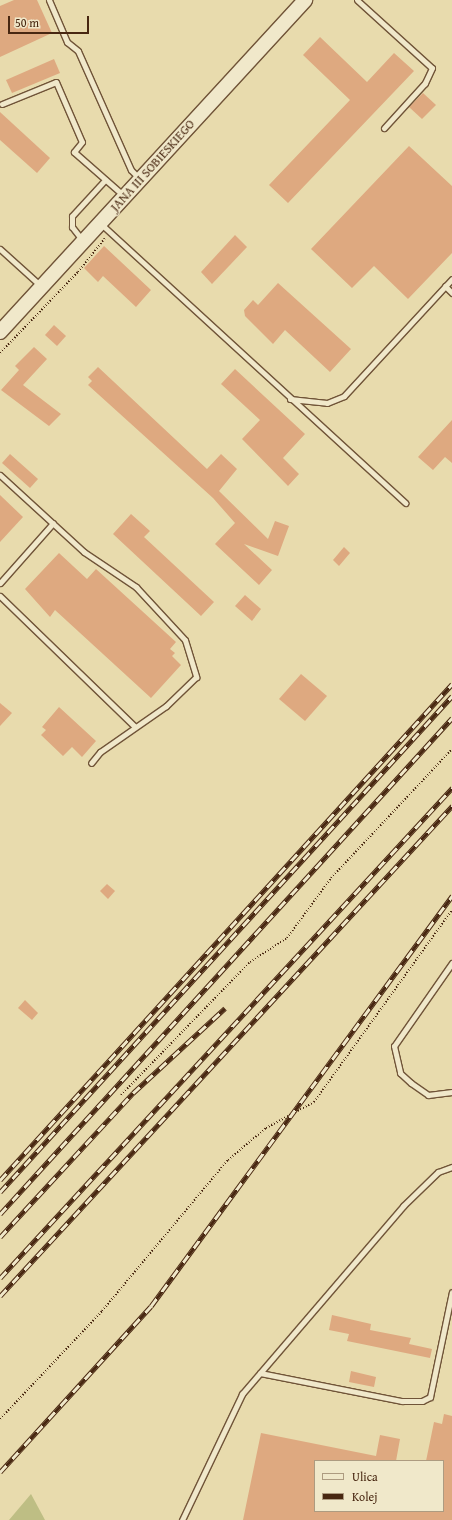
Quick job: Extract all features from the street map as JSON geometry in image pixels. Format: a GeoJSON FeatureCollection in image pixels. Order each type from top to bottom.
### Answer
{"type":"FeatureCollection","features":[{"type":"Feature","properties":{"kind":"main road","name":"JANA III SOBIESKIEGO"},"geometry":{"type":"LineString","coordinates":[[0,332],[83,242],[105,228],[124,197],[305,0]]}},
{"type":"Feature","properties":{"kind":"lane"},"geometry":{"type":"LineString","coordinates":[[49,0],[67,42],[78,51],[131,170],[141,179]]}},
{"type":"Feature","properties":{"kind":"lane"},"geometry":{"type":"LineString","coordinates":[[357,0],[432,68],[425,83],[384,128]]}},
{"type":"Feature","properties":{"kind":"lane"},"geometry":{"type":"LineString","coordinates":[[2,104],[56,82],[82,142],[74,152],[124,197]]}},
{"type":"Feature","properties":{"kind":"lane"},"geometry":{"type":"LineString","coordinates":[[83,242],[72,227],[72,216],[105,180]]}},
{"type":"Feature","properties":{"kind":"lane"},"geometry":{"type":"LineString","coordinates":[[105,228],[405,503]]}},
{"type":"Feature","properties":{"kind":"lane"},"geometry":{"type":"LineString","coordinates":[[0,249],[42,287]]}},
{"type":"Feature","properties":{"kind":"lane"},"geometry":{"type":"LineString","coordinates":[[290,399],[327,403],[344,396],[452,279]]}},
{"type":"Feature","properties":{"kind":"lane"},"geometry":{"type":"LineString","coordinates":[[445,286],[452,293]]}},
{"type":"Feature","properties":{"kind":"lane"},"geometry":{"type":"LineString","coordinates":[[0,475],[84,552],[136,587],[185,640],[196,677],[166,706],[134,726],[91,763]]}},
{"type":"Feature","properties":{"kind":"lane"},"geometry":{"type":"LineString","coordinates":[[0,582],[53,523]]}},
{"type":"Feature","properties":{"kind":"lane"},"geometry":{"type":"LineString","coordinates":[[0,596],[134,726]]}},
{"type":"Feature","properties":{"kind":"lane"},"geometry":{"type":"LineString","coordinates":[[452,963],[394,1046],[400,1073],[411,1083],[428,1095],[452,1092]]}},
{"type":"Feature","properties":{"kind":"lane"},"geometry":{"type":"LineString","coordinates":[[182,1520],[242,1394],[403,1206],[438,1172],[452,1167]]}},
{"type":"Feature","properties":{"kind":"lane"},"geometry":{"type":"LineString","coordinates":[[260,1373],[402,1401],[422,1401],[430,1397],[452,1292]]}},
{"type":"Feature","properties":{"kind":"path"},"geometry":{"type":"LineString","coordinates":[[0,353],[78,272],[105,228]]}},
{"type":"Feature","properties":{"kind":"path"},"geometry":{"type":"LineString","coordinates":[[121,1095],[250,962],[287,938],[331,878],[452,749]]}},
{"type":"Feature","properties":{"kind":"path"},"geometry":{"type":"LineString","coordinates":[[0,1418],[102,1311],[228,1160],[266,1128],[314,1102],[452,910]]}},
{"type":"Feature","properties":{"kind":"green space"},"geometry":{"type":"Polygon","coordinates":[[[31,1494],[45,1520],[9,1520],[31,1494]]]}},
{"type":"Feature","properties":{"kind":"building"},"geometry":{"type":"Polygon","coordinates":[[[14,0],[37,0],[52,33],[0,57],[0,6],[14,0]]]}},
{"type":"Feature","properties":{"kind":"building"},"geometry":{"type":"Polygon","coordinates":[[[320,37],[367,82],[394,53],[414,71],[288,203],[269,185],[350,100],[303,55],[320,37]]]}},
{"type":"Feature","properties":{"kind":"building"},"geometry":{"type":"Polygon","coordinates":[[[54,59],[60,73],[12,93],[6,80],[54,59]]]}},
{"type":"Feature","properties":{"kind":"building"},"geometry":{"type":"Polygon","coordinates":[[[423,93],[436,105],[422,119],[409,107],[423,93]]]}},
{"type":"Feature","properties":{"kind":"building"},"geometry":{"type":"Polygon","coordinates":[[[0,112],[50,158],[37,173],[0,140],[0,112]]]}},
{"type":"Feature","properties":{"kind":"building"},"geometry":{"type":"Polygon","coordinates":[[[409,146],[452,186],[452,253],[408,299],[374,266],[352,288],[311,249],[409,146]]]}},
{"type":"Feature","properties":{"kind":"building"},"geometry":{"type":"Polygon","coordinates":[[[235,235],[247,247],[212,284],[201,272],[235,235]]]}},
{"type":"Feature","properties":{"kind":"building"},"geometry":{"type":"Polygon","coordinates":[[[104,246],[151,290],[136,307],[103,276],[98,282],[84,268],[104,246]]]}},
{"type":"Feature","properties":{"kind":"building"},"geometry":{"type":"Polygon","coordinates":[[[278,283],[351,349],[330,372],[285,330],[273,344],[245,316],[244,310],[253,300],[258,305],[278,283]]]}},
{"type":"Feature","properties":{"kind":"building"},"geometry":{"type":"Polygon","coordinates":[[[54,325],[66,336],[57,346],[45,335],[54,325]]]}},
{"type":"Feature","properties":{"kind":"building"},"geometry":{"type":"Polygon","coordinates":[[[34,347],[47,359],[23,385],[61,414],[49,426],[1,390],[19,370],[15,366],[34,347]]]}},
{"type":"Feature","properties":{"kind":"building"},"geometry":{"type":"Polygon","coordinates":[[[98,367],[207,469],[221,454],[237,469],[219,491],[268,539],[275,521],[289,526],[278,556],[244,544],[272,570],[259,585],[215,544],[235,523],[213,498],[88,385],[92,381],[88,377],[98,367]]]}},
{"type":"Feature","properties":{"kind":"building"},"geometry":{"type":"Polygon","coordinates":[[[235,369],[305,434],[283,458],[299,474],[288,486],[242,439],[260,420],[221,384],[235,369]]]}},
{"type":"Feature","properties":{"kind":"building"},"geometry":{"type":"Polygon","coordinates":[[[452,420],[452,463],[445,457],[433,470],[418,457],[452,420]]]}},
{"type":"Feature","properties":{"kind":"building"},"geometry":{"type":"Polygon","coordinates":[[[10,454],[38,479],[30,488],[2,463],[10,454]]]}},
{"type":"Feature","properties":{"kind":"building"},"geometry":{"type":"Polygon","coordinates":[[[0,495],[23,517],[0,542],[0,495]]]}},
{"type":"Feature","properties":{"kind":"building"},"geometry":{"type":"Polygon","coordinates":[[[131,514],[150,531],[144,537],[214,602],[201,616],[113,534],[131,514]]]}},
{"type":"Feature","properties":{"kind":"building"},"geometry":{"type":"Polygon","coordinates":[[[344,547],[350,553],[339,566],[333,560],[344,547]]]}},
{"type":"Feature","properties":{"kind":"building"},"geometry":{"type":"Polygon","coordinates":[[[59,553],[87,579],[96,569],[176,642],[170,649],[175,653],[172,656],[181,665],[151,698],[55,610],[50,617],[25,589],[59,553]]]}},
{"type":"Feature","properties":{"kind":"building"},"geometry":{"type":"Polygon","coordinates":[[[245,595],[261,609],[252,621],[235,606],[245,595]]]}},
{"type":"Feature","properties":{"kind":"building"},"geometry":{"type":"Polygon","coordinates":[[[301,674],[327,696],[305,721],[279,699],[301,674]]]}},
{"type":"Feature","properties":{"kind":"building"},"geometry":{"type":"Polygon","coordinates":[[[0,703],[12,713],[0,726],[0,703]]]}},
{"type":"Feature","properties":{"kind":"building"},"geometry":{"type":"Polygon","coordinates":[[[59,707],[96,741],[82,757],[72,747],[63,756],[41,735],[46,730],[42,727],[59,707]]]}},
{"type":"Feature","properties":{"kind":"building"},"geometry":{"type":"Polygon","coordinates":[[[107,884],[115,891],[108,899],[100,891],[107,884]]]}},
{"type":"Feature","properties":{"kind":"building"},"geometry":{"type":"Polygon","coordinates":[[[25,1000],[38,1013],[32,1020],[18,1008],[25,1000]]]}},
{"type":"Feature","properties":{"kind":"building"},"geometry":{"type":"Polygon","coordinates":[[[332,1315],[371,1324],[370,1330],[411,1338],[409,1344],[432,1349],[430,1358],[347,1341],[349,1334],[329,1330],[332,1315]]]}},
{"type":"Feature","properties":{"kind":"building"},"geometry":{"type":"Polygon","coordinates":[[[351,1371],[376,1377],[374,1387],[349,1382],[351,1371]]]}},
{"type":"Feature","properties":{"kind":"building"},"geometry":{"type":"Polygon","coordinates":[[[444,1414],[452,1416],[452,1520],[243,1520],[261,1433],[376,1456],[380,1435],[400,1439],[396,1460],[314,1460],[314,1512],[444,1512],[444,1460],[426,1460],[434,1422],[442,1424],[444,1414]]]}},
{"type":"Feature","properties":{"kind":"railway"},"geometry":{"type":"LineString","coordinates":[[0,1180],[452,684]]}},
{"type":"Feature","properties":{"kind":"railway"},"geometry":{"type":"LineString","coordinates":[[0,1192],[452,696]]}},
{"type":"Feature","properties":{"kind":"railway"},"geometry":{"type":"LineString","coordinates":[[0,1214],[452,718]]}},
{"type":"Feature","properties":{"kind":"railway"},"geometry":{"type":"LineString","coordinates":[[0,1278],[452,788]]}},
{"type":"Feature","properties":{"kind":"railway"},"geometry":{"type":"LineString","coordinates":[[0,1296],[452,806]]}},
{"type":"Feature","properties":{"kind":"railway"},"geometry":{"type":"LineString","coordinates":[[0,1472],[151,1306],[452,896]]}},
{"type":"Feature","properties":{"kind":"railway"},"geometry":{"type":"LineString","coordinates":[[0,1237],[133,1093],[225,1008]]}}]}
